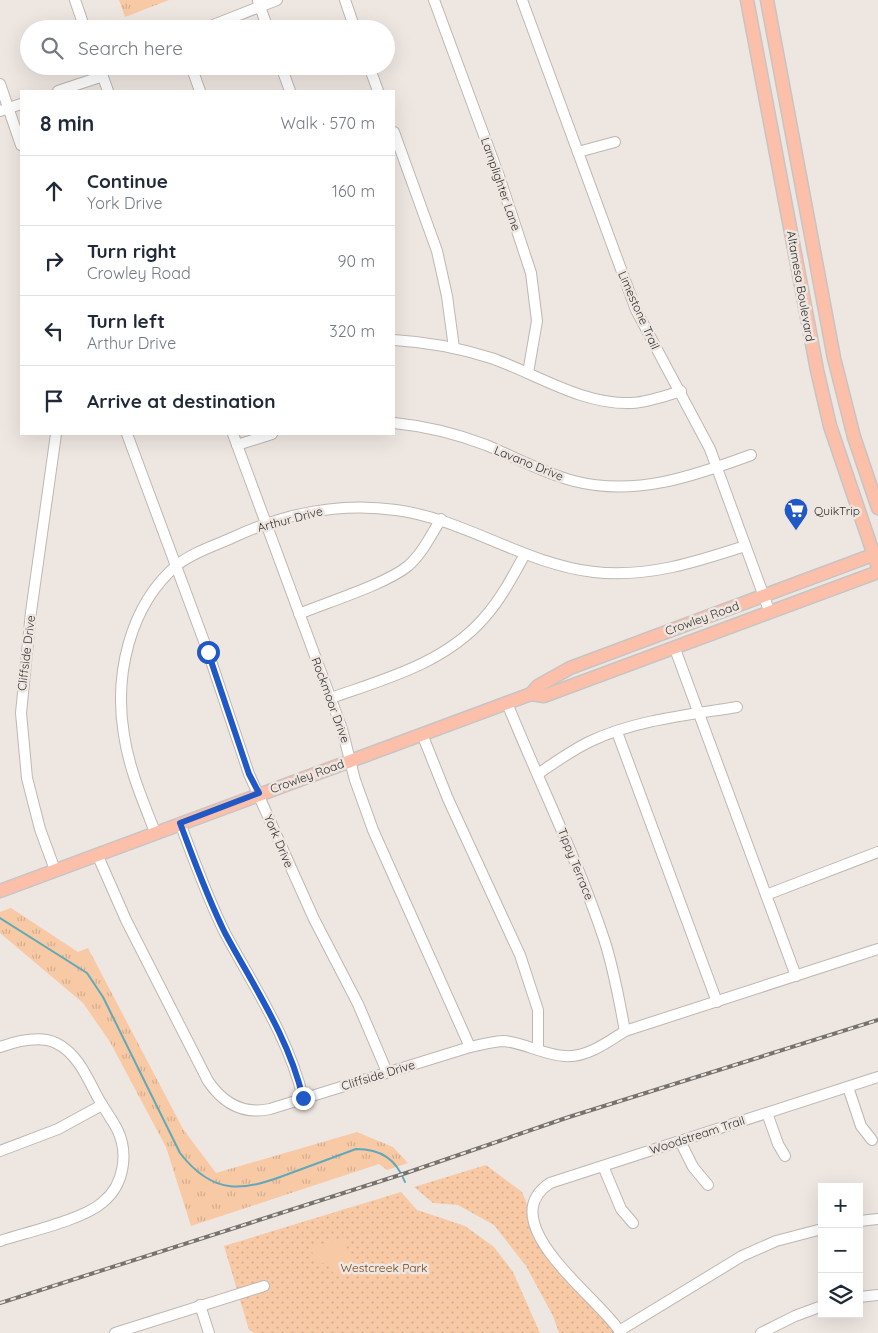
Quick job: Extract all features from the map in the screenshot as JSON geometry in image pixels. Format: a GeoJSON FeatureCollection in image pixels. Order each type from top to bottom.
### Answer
{"type":"FeatureCollection","features":[{"type":"Feature","properties":{"kind":"main road","name":"Altamesa Boulevard"},"geometry":{"type":"LineString","coordinates":[[747,0],[825,406],[842,466],[877,558]]}},
{"type":"Feature","properties":{"kind":"main road","name":"Altamesa Boulevard"},"geometry":{"type":"LineString","coordinates":[[767,0],[795,138],[844,402],[878,508]]}},
{"type":"Feature","properties":{"kind":"main road"},"geometry":{"type":"LineString","coordinates":[[775,142],[795,138]]}},
{"type":"Feature","properties":{"kind":"main road"},"geometry":{"type":"LineString","coordinates":[[825,406],[844,402]]}},
{"type":"Feature","properties":{"kind":"main road","name":"Crowley Road"},"geometry":{"type":"LineString","coordinates":[[2,890],[259,793],[531,694],[538,686],[570,668],[763,595],[877,558]]}},
{"type":"Feature","properties":{"kind":"main road","name":"Crowley Road"},"geometry":{"type":"LineString","coordinates":[[531,694],[544,696],[878,572]]}},
{"type":"Feature","properties":{"kind":"street"},"geometry":{"type":"LineString","coordinates":[[75,0],[83,20]]}},
{"type":"Feature","properties":{"kind":"street"},"geometry":{"type":"LineString","coordinates":[[222,20],[259,3],[277,0]]}},
{"type":"Feature","properties":{"kind":"street"},"geometry":{"type":"LineString","coordinates":[[345,0],[352,20]]}},
{"type":"Feature","properties":{"kind":"street","name":"Lamplighter Lane"},"geometry":{"type":"LineString","coordinates":[[434,0],[499,176],[531,273],[537,321],[528,373]]}},
{"type":"Feature","properties":{"kind":"street","name":"Limestone Trail"},"geometry":{"type":"LineString","coordinates":[[522,0],[636,310],[681,391],[718,467],[770,613]]}},
{"type":"Feature","properties":{"kind":"street"},"geometry":{"type":"LineString","coordinates":[[259,3],[265,20]]}},
{"type":"Feature","properties":{"kind":"street"},"geometry":{"type":"LineString","coordinates":[[60,90],[91,75]]}},
{"type":"Feature","properties":{"kind":"street"},"geometry":{"type":"LineString","coordinates":[[104,75],[108,90]]}},
{"type":"Feature","properties":{"kind":"street"},"geometry":{"type":"LineString","coordinates":[[194,75],[200,90]]}},
{"type":"Feature","properties":{"kind":"street"},"geometry":{"type":"LineString","coordinates":[[284,75],[290,90]]}},
{"type":"Feature","properties":{"kind":"street"},"geometry":{"type":"LineString","coordinates":[[372,75],[378,90]]}},
{"type":"Feature","properties":{"kind":"street"},"geometry":{"type":"LineString","coordinates":[[0,84],[4,109],[20,143]]}},
{"type":"Feature","properties":{"kind":"street"},"geometry":{"type":"LineString","coordinates":[[4,109],[20,104]]}},
{"type":"Feature","properties":{"kind":"street"},"geometry":{"type":"LineString","coordinates":[[395,135],[436,251],[448,296],[454,348]]}},
{"type":"Feature","properties":{"kind":"street"},"geometry":{"type":"LineString","coordinates":[[578,152],[615,142]]}},
{"type":"Feature","properties":{"kind":"street"},"geometry":{"type":"LineString","coordinates":[[395,340],[454,348],[491,358],[586,397],[609,402],[633,403],[681,391]]}},
{"type":"Feature","properties":{"kind":"street","name":"Lavano Drive"},"geometry":{"type":"LineString","coordinates":[[395,423],[421,426],[458,436],[575,481],[611,486],[644,486],[676,481],[751,455]]}},
{"type":"Feature","properties":{"kind":"street","name":"Cliffside Drive"},"geometry":{"type":"LineString","coordinates":[[55,870],[40,829],[27,778],[20,714],[30,621],[56,435]]}},
{"type":"Feature","properties":{"kind":"street","name":"York Drive"},"geometry":{"type":"LineString","coordinates":[[126,435],[176,566],[249,774],[259,793],[297,884],[358,1004],[387,1072]]}},
{"type":"Feature","properties":{"kind":"street","name":"Rockmoor Drive"},"geometry":{"type":"LineString","coordinates":[[233,435],[331,698],[351,760],[355,780],[373,830],[470,1047]]}},
{"type":"Feature","properties":{"kind":"street"},"geometry":{"type":"LineString","coordinates":[[237,445],[269,435]]}},
{"type":"Feature","properties":{"kind":"street","name":"Arthur Drive"},"geometry":{"type":"LineString","coordinates":[[155,832],[128,755],[122,716],[121,683],[128,644],[139,616],[155,588],[176,566],[195,555],[266,525],[310,511],[343,507],[395,509],[441,519],[526,554],[558,565],[593,572],[641,572],[686,565],[745,546]]}},
{"type":"Feature","properties":{"kind":"street"},"geometry":{"type":"LineString","coordinates":[[299,614],[388,577],[407,566],[422,550],[441,519]]}},
{"type":"Feature","properties":{"kind":"street"},"geometry":{"type":"LineString","coordinates":[[331,698],[418,666],[448,650],[485,617],[502,595],[526,554]]}},
{"type":"Feature","properties":{"kind":"street"},"geometry":{"type":"LineString","coordinates":[[674,649],[796,976]]}},
{"type":"Feature","properties":{"kind":"street","name":"Tippy Terrace"},"geometry":{"type":"LineString","coordinates":[[507,703],[566,838],[601,932],[625,1031]]}},
{"type":"Feature","properties":{"kind":"street"},"geometry":{"type":"LineString","coordinates":[[538,774],[590,742],[617,732],[645,723],[737,706]]}},
{"type":"Feature","properties":{"kind":"street"},"geometry":{"type":"LineString","coordinates":[[617,732],[717,1002]]}},
{"type":"Feature","properties":{"kind":"street"},"geometry":{"type":"LineString","coordinates":[[422,734],[448,799],[520,955],[538,1010],[538,1049]]}},
{"type":"Feature","properties":{"kind":"street"},"geometry":{"type":"LineString","coordinates":[[180,823],[204,887],[221,924],[296,1067],[303,1098]]}},
{"type":"Feature","properties":{"kind":"street"},"geometry":{"type":"LineString","coordinates":[[766,895],[878,852]]}},
{"type":"Feature","properties":{"kind":"street","name":"Cliffside Drive"},"geometry":{"type":"LineString","coordinates":[[98,854],[126,920],[214,1090],[234,1106],[253,1111],[270,1109],[470,1047],[505,1042],[565,1056],[575,1056],[591,1051],[625,1031],[878,949]]}},
{"type":"Feature","properties":{"kind":"street"},"geometry":{"type":"LineString","coordinates":[[0,1047],[24,1040],[50,1041],[57,1044],[82,1068],[117,1130],[121,1143],[122,1169],[114,1191],[102,1203],[87,1212],[0,1240]]}},
{"type":"Feature","properties":{"kind":"street","name":"Woodstream Trail"},"geometry":{"type":"LineString","coordinates":[[620,1332],[606,1313],[560,1268],[538,1230],[533,1211],[538,1193],[550,1183],[878,1077]]}},
{"type":"Feature","properties":{"kind":"street"},"geometry":{"type":"LineString","coordinates":[[848,1087],[861,1126],[872,1140]]}},
{"type":"Feature","properties":{"kind":"street"},"geometry":{"type":"LineString","coordinates":[[0,1151],[58,1129],[102,1105]]}},
{"type":"Feature","properties":{"kind":"street"},"geometry":{"type":"LineString","coordinates":[[767,1113],[778,1144],[785,1156]]}},
{"type":"Feature","properties":{"kind":"street"},"geometry":{"type":"LineString","coordinates":[[680,1140],[693,1167],[708,1185]]}},
{"type":"Feature","properties":{"kind":"street"},"geometry":{"type":"LineString","coordinates":[[603,1166],[621,1209],[633,1223]]}},
{"type":"Feature","properties":{"kind":"street"},"geometry":{"type":"LineString","coordinates":[[863,1221],[878,1219]]}},
{"type":"Feature","properties":{"kind":"street"},"geometry":{"type":"LineString","coordinates":[[620,1332],[742,1256],[776,1242],[818,1230]]}},
{"type":"Feature","properties":{"kind":"street"},"geometry":{"type":"LineString","coordinates":[[115,1333],[264,1286]]}},
{"type":"Feature","properties":{"kind":"street"},"geometry":{"type":"LineString","coordinates":[[863,1296],[878,1294]]}},
{"type":"Feature","properties":{"kind":"street"},"geometry":{"type":"LineString","coordinates":[[200,1305],[209,1333]]}},
{"type":"Feature","properties":{"kind":"street"},"geometry":{"type":"LineString","coordinates":[[761,1333],[795,1316],[818,1307]]}},
{"type":"Feature","properties":{"kind":"green space"},"geometry":{"type":"Polygon","coordinates":[[[119,0],[169,0],[125,17],[119,0]]]}},
{"type":"Feature","properties":{"kind":"green space"},"geometry":{"type":"Polygon","coordinates":[[[11,908],[78,952],[88,948],[183,1129],[216,1173],[357,1132],[393,1147],[408,1163],[387,1170],[379,1164],[191,1226],[166,1147],[110,1042],[83,1003],[0,933],[0,912],[11,908]]]}},
{"type":"Feature","properties":{"kind":"green space"},"geometry":{"type":"Polygon","coordinates":[[[486,1165],[522,1192],[554,1268],[601,1308],[614,1333],[559,1333],[553,1316],[526,1266],[494,1225],[458,1205],[433,1203],[414,1187],[486,1165]]]}},
{"type":"Feature","properties":{"kind":"green space","name":"Westcreek Park"},"geometry":{"type":"Polygon","coordinates":[[[401,1192],[417,1210],[465,1226],[494,1247],[513,1272],[540,1333],[255,1333],[249,1330],[224,1246],[401,1192]]]}},
{"type":"Feature","properties":{"kind":"green space"},"geometry":{"type":"Polygon","coordinates":[[[344,1238],[353,1266],[333,1273],[329,1261],[316,1265],[311,1248],[344,1238]]]}},
{"type":"Feature","properties":{"kind":"waterway"},"geometry":{"type":"LineString","coordinates":[[0,918],[87,973],[103,997],[180,1153],[205,1177],[231,1186],[259,1184],[356,1149],[365,1149],[380,1153],[392,1161],[405,1182]]}},
{"type":"Feature","properties":{"kind":"railway"},"geometry":{"type":"LineString","coordinates":[[0,1303],[406,1173],[569,1117],[878,1020]]}},
{"type":"Feature","properties":{"kind":"place","name":"QuikTrip"},"geometry":{"type":"Point","coordinates":[796,531]}},
{"type":"Feature","properties":{"kind":"route"},"geometry":{"type":"LineString","coordinates":[[208,652],[249,774],[259,793],[180,823],[204,887],[225,932],[296,1067],[303,1098]]}}]}
